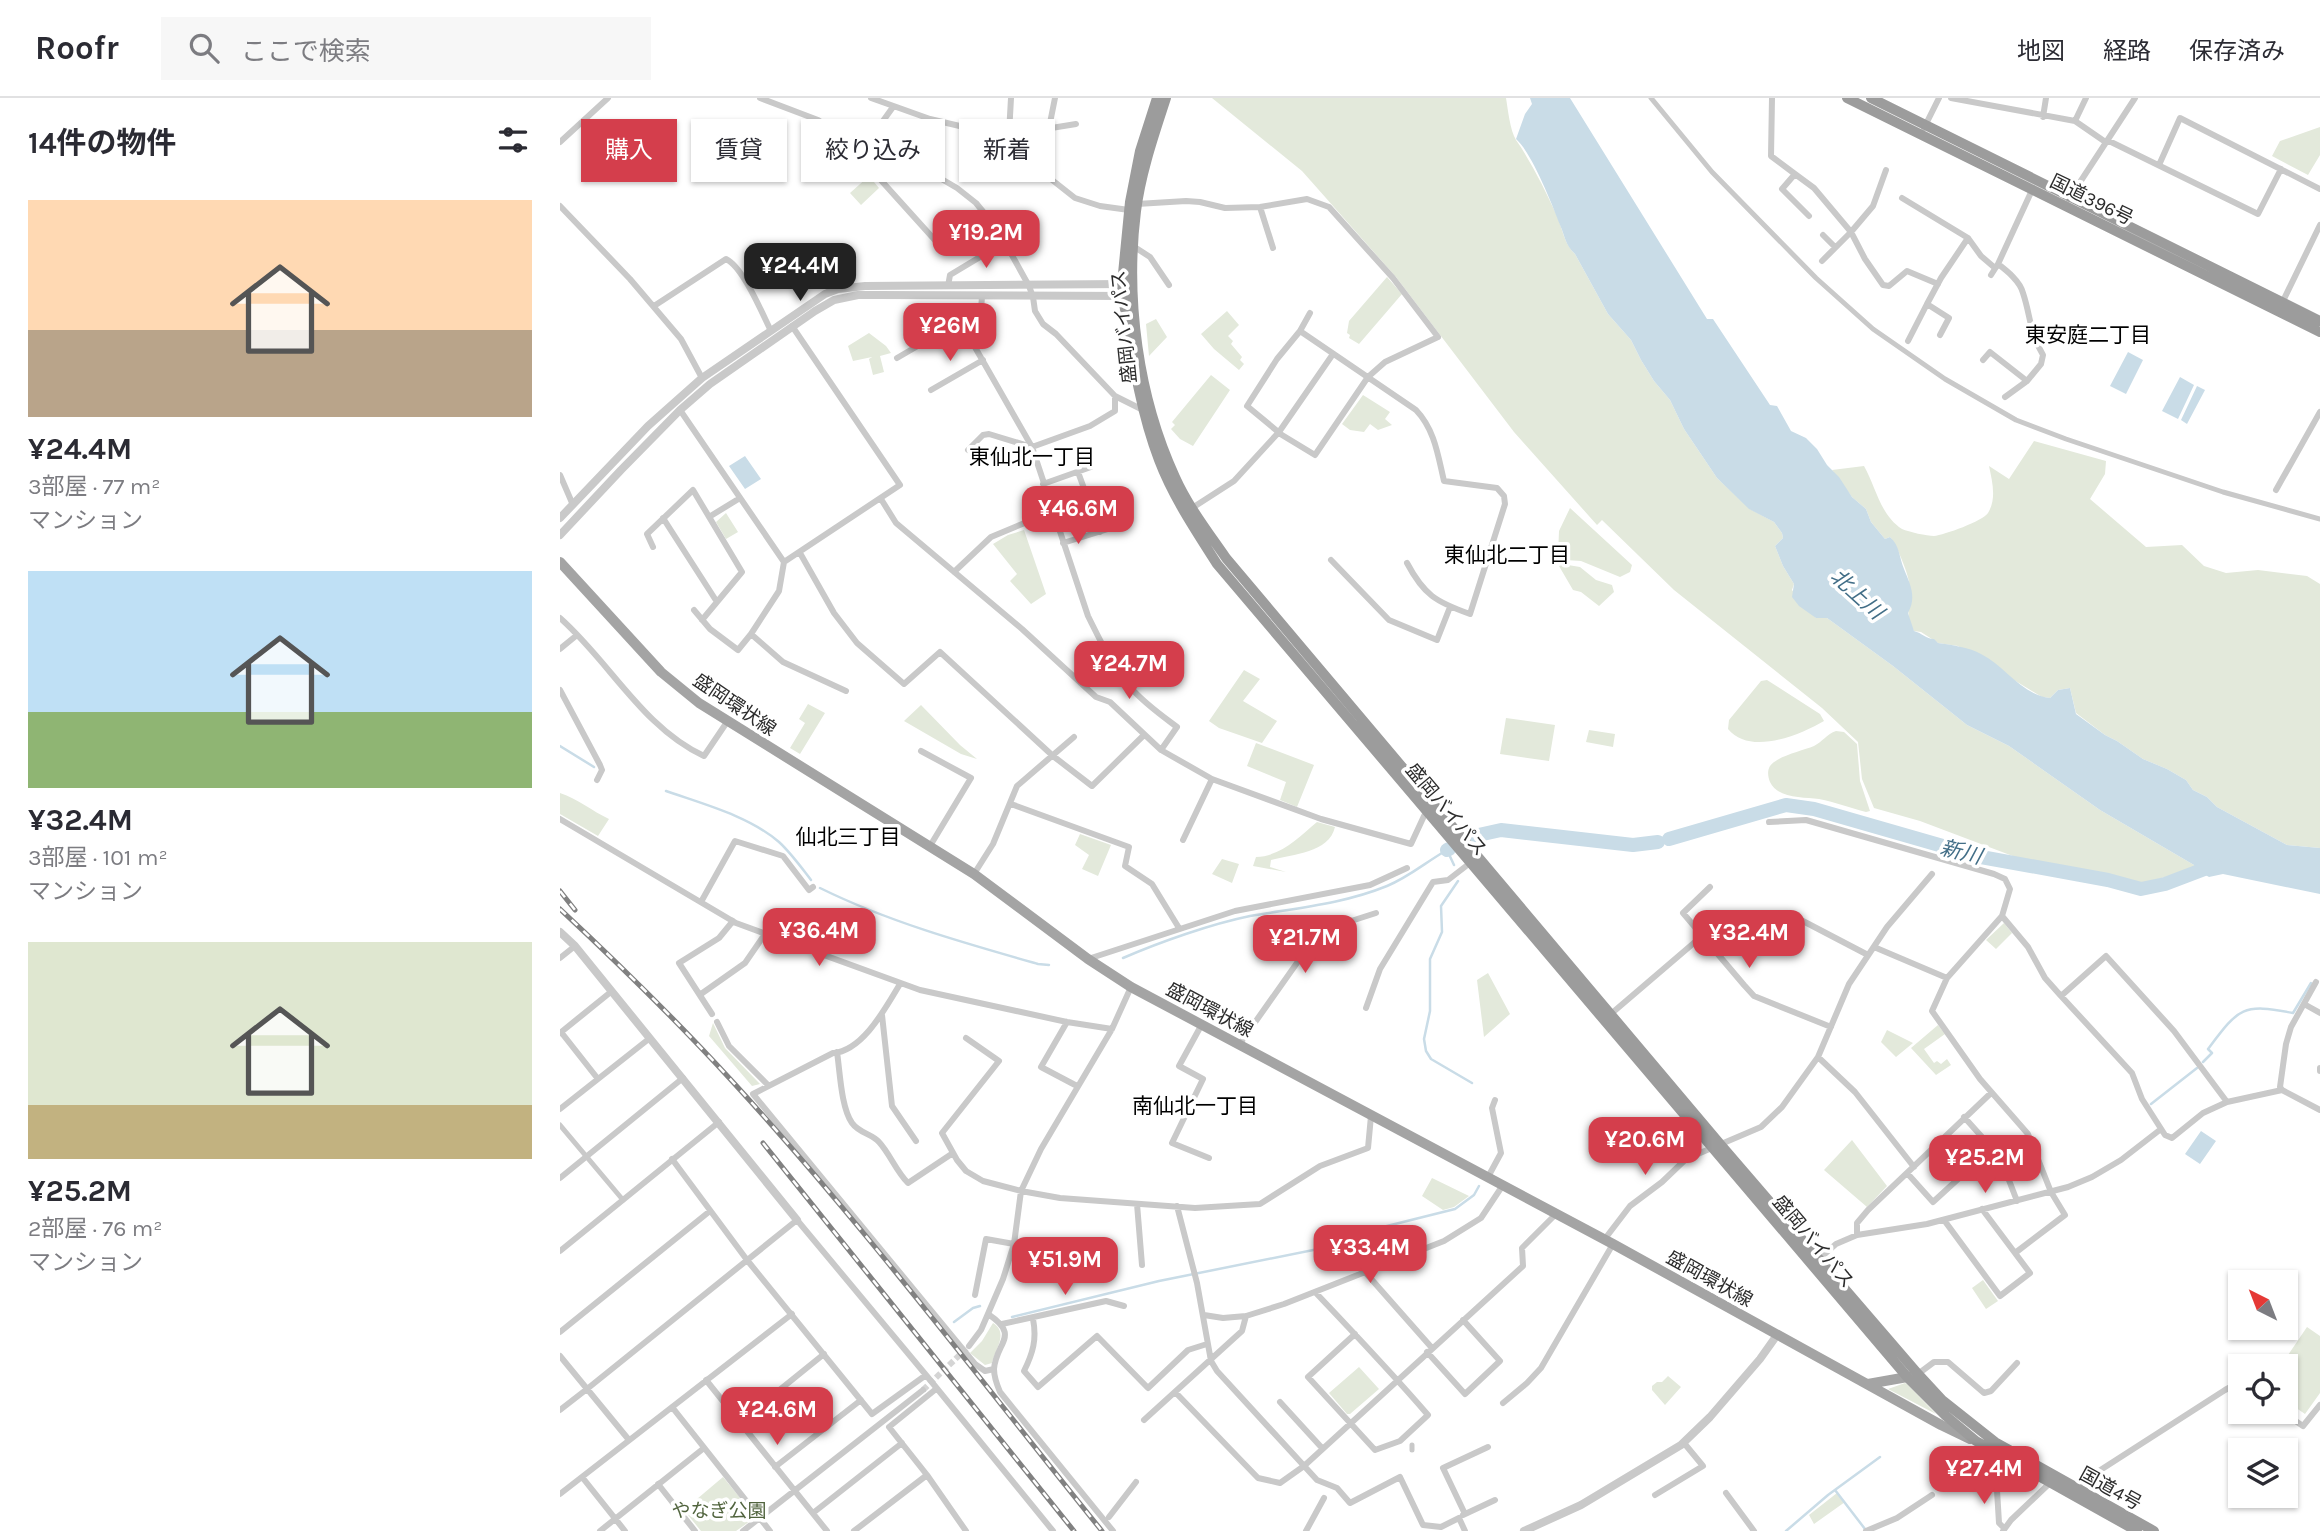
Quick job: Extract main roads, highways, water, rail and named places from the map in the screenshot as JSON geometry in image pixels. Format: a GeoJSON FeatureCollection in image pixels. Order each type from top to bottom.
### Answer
{"type":"FeatureCollection","features":[{"type":"Feature","properties":{"kind":"highway","name":"盛岡バイパス"},"geometry":{"type":"LineString","coordinates":[[1157,98],[1140,151],[1133,207],[1128,290],[1143,410],[1160,464],[1217,564],[1713,1147],[1913,1376]]}},
{"type":"Feature","properties":{"kind":"highway","name":"盛岡バイパス"},"geometry":{"type":"LineString","coordinates":[[1166,98],[1133,207],[1133,246],[1128,290],[1155,426],[1188,510],[1612,1013],[1713,1147],[1818,1259],[1946,1416],[1978,1437]]}},
{"type":"Feature","properties":{"kind":"highway","name":"国道396号"},"geometry":{"type":"LineString","coordinates":[[1847,98],[1924,130],[2280,306],[2320,321]]}},
{"type":"Feature","properties":{"kind":"highway","name":"国道396号"},"geometry":{"type":"LineString","coordinates":[[1871,98],[1924,130]]}},
{"type":"Feature","properties":{"kind":"highway","name":"国道396号"},"geometry":{"type":"LineString","coordinates":[[2280,306],[2320,332]]}},
{"type":"Feature","properties":{"kind":"highway","name":"国道4号"},"geometry":{"type":"LineString","coordinates":[[1978,1437],[2137,1531]]}},
{"type":"Feature","properties":{"kind":"highway","name":"国道4号"},"geometry":{"type":"LineString","coordinates":[[2070,1490],[2154,1531]]}},
{"type":"Feature","properties":{"kind":"main road","name":"盛岡環状線"},"geometry":{"type":"LineString","coordinates":[[560,562],[680,689],[727,722],[974,874],[1088,959],[1131,987],[1609,1240],[1931,1419],[1978,1437]]}},
{"type":"Feature","properties":{"kind":"main road"},"geometry":{"type":"LineString","coordinates":[[1868,1384],[1913,1376]]}},
{"type":"Feature","properties":{"kind":"water","name":"北上川"},"geometry":{"type":"Polygon","coordinates":[[[1530,98],[1570,98],[1707,319],[1713,319],[1770,405],[1777,406],[1791,431],[1806,438],[1817,449],[1852,497],[1866,509],[1871,522],[1885,539],[1890,537],[1893,540],[1912,591],[1908,613],[1914,631],[1938,643],[1981,654],[2022,686],[2040,696],[2050,698],[2058,690],[2070,688],[2076,714],[2143,759],[2186,780],[2193,790],[2207,797],[2217,807],[2287,845],[2320,848],[2320,894],[2223,874],[2209,877],[2195,869],[2194,865],[2100,810],[2009,746],[1967,725],[1827,618],[1816,618],[1799,606],[1792,597],[1794,584],[1775,546],[1783,538],[1782,533],[1774,522],[1749,509],[1717,478],[1684,429],[1670,400],[1654,381],[1631,340],[1608,314],[1567,244],[1541,179],[1516,139],[1525,114],[1532,104],[1530,98]]]}},
{"type":"Feature","properties":{"kind":"water"},"geometry":{"type":"Polygon","coordinates":[[[2128,352],[2143,360],[2126,394],[2110,386],[2128,352]]]}},
{"type":"Feature","properties":{"kind":"water"},"geometry":{"type":"Polygon","coordinates":[[[2180,377],[2194,385],[2178,419],[2162,411],[2180,377]]]}},
{"type":"Feature","properties":{"kind":"water"},"geometry":{"type":"Polygon","coordinates":[[[2197,386],[2205,390],[2187,424],[2181,420],[2197,386]]]}},
{"type":"Feature","properties":{"kind":"water"},"geometry":{"type":"Polygon","coordinates":[[[745,456],[761,479],[745,489],[729,466],[745,456]]]}},
{"type":"Feature","properties":{"kind":"water"},"geometry":{"type":"Polygon","coordinates":[[[2201,1131],[2216,1141],[2200,1164],[2185,1154],[2201,1131]]]}},
{"type":"Feature","properties":{"kind":"waterway"},"geometry":{"type":"LineString","coordinates":[[560,746],[594,767]]}},
{"type":"Feature","properties":{"kind":"waterway"},"geometry":{"type":"LineString","coordinates":[[666,791],[754,825],[779,842],[811,880]]}},
{"type":"Feature","properties":{"kind":"waterway","name":"新川"},"geometry":{"type":"LineString","coordinates":[[1669,839],[1786,805],[1814,809],[1981,857],[2108,880],[2141,889],[2165,884],[2215,865]]}},
{"type":"Feature","properties":{"kind":"waterway","name":"新川"},"geometry":{"type":"LineString","coordinates":[[1474,836],[1501,830],[1633,845],[1658,842]]}},
{"type":"Feature","properties":{"kind":"waterway"},"geometry":{"type":"LineString","coordinates":[[1123,958],[1219,924],[1370,892],[1403,878],[1447,850],[1454,865]]}},
{"type":"Feature","properties":{"kind":"waterway"},"geometry":{"type":"LineString","coordinates":[[1458,881],[1441,906],[1442,932],[1430,959],[1430,1011],[1424,1039],[1431,1059],[1472,1083]]}},
{"type":"Feature","properties":{"kind":"waterway"},"geometry":{"type":"LineString","coordinates":[[820,888],[927,931],[1049,965]]}},
{"type":"Feature","properties":{"kind":"waterway"},"geometry":{"type":"LineString","coordinates":[[2203,1062],[2212,1053],[2208,1049],[2235,1017],[2252,1009],[2293,1013],[2311,983]]}},
{"type":"Feature","properties":{"kind":"waterway"},"geometry":{"type":"LineString","coordinates":[[2151,1104],[2197,1068]]}},
{"type":"Feature","properties":{"kind":"waterway"},"geometry":{"type":"LineString","coordinates":[[1012,1317],[1159,1281],[1343,1244],[1379,1228],[1455,1209],[1474,1195],[1479,1186]]}},
{"type":"Feature","properties":{"kind":"waterway"},"geometry":{"type":"LineString","coordinates":[[954,1322],[980,1306]]}},
{"type":"Feature","properties":{"kind":"waterway"},"geometry":{"type":"LineString","coordinates":[[1786,1531],[1828,1495],[1880,1457]]}},
{"type":"Feature","properties":{"kind":"waterway"},"geometry":{"type":"LineString","coordinates":[[1835,1490],[1865,1529]]}},
{"type":"Feature","properties":{"kind":"tunnel"},"geometry":{"type":"LineString","coordinates":[[923,1390],[967,1348]]}},
{"type":"Feature","properties":{"kind":"railway"},"geometry":{"type":"LineString","coordinates":[[560,891],[575,910]]}},
{"type":"Feature","properties":{"kind":"railway"},"geometry":{"type":"LineString","coordinates":[[560,909],[669,1015],[781,1135],[874,1246],[1102,1531]]}},
{"type":"Feature","properties":{"kind":"railway"},"geometry":{"type":"LineString","coordinates":[[763,1143],[1074,1531]]}},
{"type":"Feature","properties":{"kind":"district","name":"東安庭二丁目"},"geometry":{"type":"Point","coordinates":[2088,335]}},
{"type":"Feature","properties":{"kind":"district","name":"東仙北一丁目"},"geometry":{"type":"Point","coordinates":[1032,457]}},
{"type":"Feature","properties":{"kind":"district","name":"東仙北二丁目"},"geometry":{"type":"Point","coordinates":[1507,555]}},
{"type":"Feature","properties":{"kind":"district","name":"仙北三丁目"},"geometry":{"type":"Point","coordinates":[848,837]}},
{"type":"Feature","properties":{"kind":"district","name":"南仙北一丁目"},"geometry":{"type":"Point","coordinates":[1195,1106]}},
{"type":"Feature","properties":{"kind":"park label","name":"やなぎ公園"},"geometry":{"type":"Point","coordinates":[719,1510]}}]}
